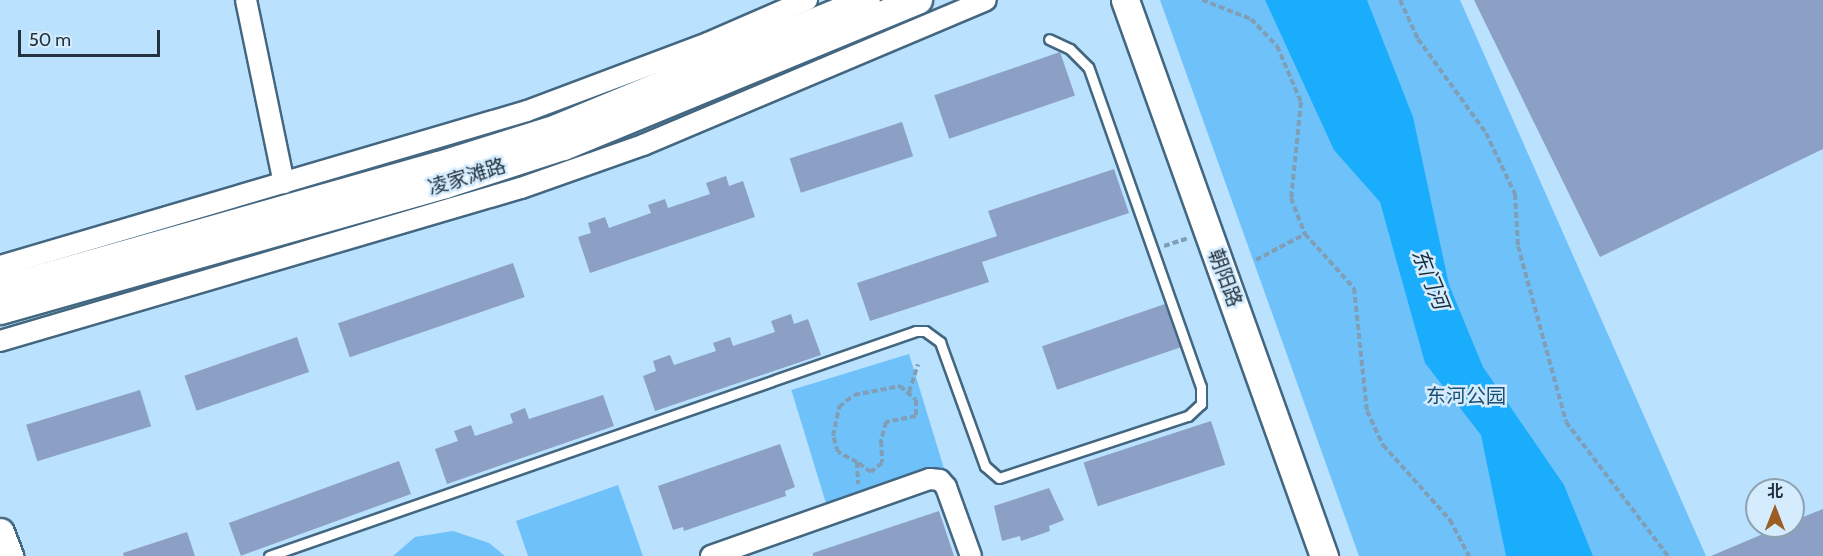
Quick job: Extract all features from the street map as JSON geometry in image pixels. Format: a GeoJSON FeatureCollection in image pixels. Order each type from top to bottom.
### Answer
{"type":"FeatureCollection","features":[{"type":"Feature","properties":{"kind":"main road","name":"凌家滩路"},"geometry":{"type":"LineString","coordinates":[[0,289],[439,165],[556,128],[786,14],[866,0]]}},
{"type":"Feature","properties":{"kind":"main road","name":"凌家滩路"},"geometry":{"type":"LineString","coordinates":[[0,310],[445,184],[563,146],[918,0]]}},
{"type":"Feature","properties":{"kind":"main road","name":"朝阳路"},"geometry":{"type":"LineString","coordinates":[[1125,0],[1324,556]]}},
{"type":"Feature","properties":{"kind":"main road"},"geometry":{"type":"LineString","coordinates":[[0,532],[9,556]]}},
{"type":"Feature","properties":{"kind":"street"},"geometry":{"type":"LineString","coordinates":[[246,0],[284,183]]}},
{"type":"Feature","properties":{"kind":"street"},"geometry":{"type":"LineString","coordinates":[[0,266],[284,183],[592,88],[786,14],[807,0]]}},
{"type":"Feature","properties":{"kind":"street"},"geometry":{"type":"LineString","coordinates":[[0,341],[521,188],[643,146],[986,0]]}},
{"type":"Feature","properties":{"kind":"street"},"geometry":{"type":"LineString","coordinates":[[711,556],[930,479],[940,480],[946,487],[971,556]]}},
{"type":"Feature","properties":{"kind":"lane"},"geometry":{"type":"LineString","coordinates":[[269,556],[916,330],[925,331],[940,342],[985,466],[999,478],[1188,416],[1201,404],[1201,387],[1155,249],[1088,67],[1070,49],[1049,39]]}},
{"type":"Feature","properties":{"kind":"path"},"geometry":{"type":"LineString","coordinates":[[1202,0],[1251,19],[1278,46],[1301,102],[1291,198],[1305,234],[1354,288],[1367,411],[1383,445],[1450,520],[1469,556]]}},
{"type":"Feature","properties":{"kind":"path"},"geometry":{"type":"LineString","coordinates":[[1400,0],[1418,39],[1486,133],[1515,194],[1518,246],[1566,422],[1668,556]]}},
{"type":"Feature","properties":{"kind":"path"},"geometry":{"type":"LineString","coordinates":[[1155,249],[1208,231]]}},
{"type":"Feature","properties":{"kind":"path"},"geometry":{"type":"LineString","coordinates":[[1256,260],[1305,234]]}},
{"type":"Feature","properties":{"kind":"path"},"geometry":{"type":"LineString","coordinates":[[909,392],[918,364]]}},
{"type":"Feature","properties":{"kind":"path"},"geometry":{"type":"LineString","coordinates":[[893,385],[909,392],[916,400],[916,416],[886,422],[878,470],[871,472],[857,462],[838,452],[832,436],[839,407],[854,395],[869,395],[893,385]]}},
{"type":"Feature","properties":{"kind":"path"},"geometry":{"type":"LineString","coordinates":[[857,462],[856,478],[863,502]]}},
{"type":"Feature","properties":{"kind":"green space","name":"东河公园"},"geometry":{"type":"Polygon","coordinates":[[[1160,0],[1460,0],[1706,556],[1359,556],[1160,0]]]}},
{"type":"Feature","properties":{"kind":"green space"},"geometry":{"type":"Polygon","coordinates":[[[909,354],[944,470],[827,506],[791,390],[909,354]]]}},
{"type":"Feature","properties":{"kind":"green space"},"geometry":{"type":"Polygon","coordinates":[[[618,485],[643,556],[528,556],[516,521],[618,485]]]}},
{"type":"Feature","properties":{"kind":"green space"},"geometry":{"type":"Polygon","coordinates":[[[453,531],[489,543],[505,556],[393,556],[415,537],[453,531]]]}},
{"type":"Feature","properties":{"kind":"water","name":"东门河"},"geometry":{"type":"Polygon","coordinates":[[[1265,0],[1367,0],[1413,117],[1449,285],[1483,367],[1564,485],[1593,556],[1506,556],[1481,435],[1425,363],[1380,202],[1334,150],[1265,0]]]}},
{"type":"Feature","properties":{"kind":"building"},"geometry":{"type":"Polygon","coordinates":[[[1474,0],[1823,0],[1823,149],[1600,257],[1474,0]]]}},
{"type":"Feature","properties":{"kind":"building"},"geometry":{"type":"Polygon","coordinates":[[[1060,52],[1075,95],[949,139],[934,95],[1060,52]]]}},
{"type":"Feature","properties":{"kind":"building"},"geometry":{"type":"Polygon","coordinates":[[[902,122],[913,156],[801,193],[790,158],[902,122]]]}},
{"type":"Feature","properties":{"kind":"building"},"geometry":{"type":"Polygon","coordinates":[[[1114,169],[1129,213],[982,262],[989,282],[870,321],[857,283],[997,236],[988,211],[1114,169]]]}},
{"type":"Feature","properties":{"kind":"building"},"geometry":{"type":"Polygon","coordinates":[[[726,176],[729,186],[743,181],[755,217],[590,273],[578,237],[591,233],[588,223],[605,217],[609,228],[651,213],[648,205],[665,199],[668,208],[710,194],[706,183],[726,176]]]}},
{"type":"Feature","properties":{"kind":"building"},"geometry":{"type":"Polygon","coordinates":[[[513,263],[525,297],[350,357],[338,323],[513,263]]]}},
{"type":"Feature","properties":{"kind":"building"},"geometry":{"type":"Polygon","coordinates":[[[1165,304],[1180,347],[1057,390],[1042,346],[1165,304]]]}},
{"type":"Feature","properties":{"kind":"building"},"geometry":{"type":"Polygon","coordinates":[[[791,314],[794,324],[808,319],[821,355],[655,411],[643,376],[656,371],[653,361],[670,355],[674,365],[716,351],[713,343],[730,337],[733,346],[775,332],[771,321],[791,314]]]}},
{"type":"Feature","properties":{"kind":"building"},"geometry":{"type":"Polygon","coordinates":[[[297,337],[309,372],[197,411],[184,376],[297,337]]]}},
{"type":"Feature","properties":{"kind":"building"},"geometry":{"type":"Polygon","coordinates":[[[140,390],[151,426],[37,461],[26,425],[140,390]]]}},
{"type":"Feature","properties":{"kind":"building"},"geometry":{"type":"Polygon","coordinates":[[[603,395],[614,426],[447,484],[435,449],[458,441],[454,431],[471,425],[475,436],[513,423],[510,414],[525,408],[529,419],[603,395]]]}},
{"type":"Feature","properties":{"kind":"building"},"geometry":{"type":"Polygon","coordinates":[[[1211,421],[1225,465],[1098,506],[1084,462],[1211,421]]]}},
{"type":"Feature","properties":{"kind":"building"},"geometry":{"type":"Polygon","coordinates":[[[780,444],[795,487],[785,491],[786,496],[684,531],[683,527],[673,530],[658,486],[780,444]]]}},
{"type":"Feature","properties":{"kind":"building"},"geometry":{"type":"Polygon","coordinates":[[[399,461],[411,494],[241,556],[229,523],[399,461]]]}},
{"type":"Feature","properties":{"kind":"building"},"geometry":{"type":"Polygon","coordinates":[[[1049,488],[1064,520],[1049,526],[1050,531],[1021,541],[1020,536],[1002,541],[994,506],[1049,488]]]}},
{"type":"Feature","properties":{"kind":"building"},"geometry":{"type":"Polygon","coordinates":[[[1823,509],[1823,556],[1711,556],[1754,538],[1805,538],[1805,516],[1823,509]]]}},
{"type":"Feature","properties":{"kind":"building"},"geometry":{"type":"Polygon","coordinates":[[[939,511],[954,556],[813,556],[813,553],[939,511]]]}},
{"type":"Feature","properties":{"kind":"building"},"geometry":{"type":"Polygon","coordinates":[[[187,532],[195,556],[124,556],[123,553],[187,532]]]}}]}
